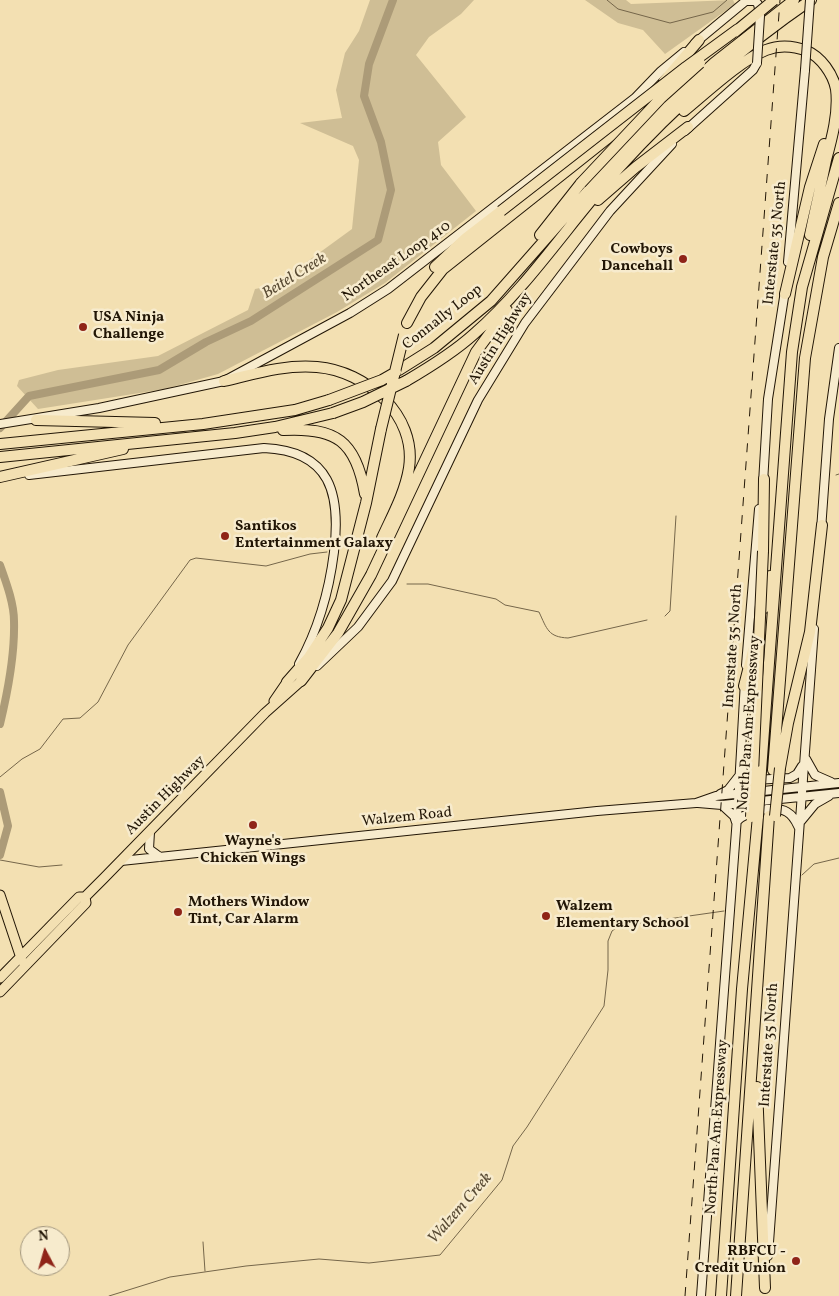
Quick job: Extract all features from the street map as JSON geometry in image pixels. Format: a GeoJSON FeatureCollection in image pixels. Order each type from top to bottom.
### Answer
{"type":"FeatureCollection","features":[{"type":"Feature","properties":{"kind":"highway"},"geometry":{"type":"LineString","coordinates":[[288,682],[309,657],[328,628],[342,600],[407,323],[416,298],[436,267],[466,238],[774,0]]}},
{"type":"Feature","properties":{"kind":"highway"},"geometry":{"type":"LineString","coordinates":[[407,323],[421,297],[442,269],[637,113],[793,0]]}},
{"type":"Feature","properties":{"kind":"highway","name":"Connally Loop"},"geometry":{"type":"LineString","coordinates":[[0,444],[204,424],[295,410],[329,400],[382,380],[463,325],[491,301],[647,124],[714,63],[793,0]]}},
{"type":"Feature","properties":{"kind":"highway"},"geometry":{"type":"LineString","coordinates":[[663,123],[709,80],[811,0]]}},
{"type":"Feature","properties":{"kind":"highway"},"geometry":{"type":"LineString","coordinates":[[508,281],[544,229],[581,183],[661,98],[738,29]]}},
{"type":"Feature","properties":{"kind":"highway"},"geometry":{"type":"LineString","coordinates":[[637,113],[699,40]]}},
{"type":"Feature","properties":{"kind":"highway"},"geometry":{"type":"LineString","coordinates":[[663,123],[683,112],[751,58],[772,48],[798,48],[812,53],[830,72],[837,97],[836,118],[807,252],[802,287]]}},
{"type":"Feature","properties":{"kind":"highway"},"geometry":{"type":"LineString","coordinates":[[785,294],[810,187],[837,97]]}},
{"type":"Feature","properties":{"kind":"highway","name":"Connally Loop"},"geometry":{"type":"LineString","coordinates":[[3,457],[235,433],[275,427],[334,413],[364,402],[406,381],[452,352],[475,334],[529,277],[618,168],[663,123]]}},
{"type":"Feature","properties":{"kind":"highway"},"geometry":{"type":"LineString","coordinates":[[568,227],[636,167],[688,127]]}},
{"type":"Feature","properties":{"kind":"highway","name":"North Pan Am Expressway"},"geometry":{"type":"LineString","coordinates":[[721,1296],[755,816],[761,771],[791,361],[802,287],[839,158]]}},
{"type":"Feature","properties":{"kind":"highway","name":"North Pan Am Expressway"},"geometry":{"type":"LineString","coordinates":[[736,1296],[805,358],[819,276],[837,216],[839,203]]}},
{"type":"Feature","properties":{"kind":"highway"},"geometry":{"type":"LineString","coordinates":[[301,681],[338,633],[371,575],[476,352],[529,277]]}},
{"type":"Feature","properties":{"kind":"highway"},"geometry":{"type":"LineString","coordinates":[[224,381],[291,367],[330,368],[357,379],[382,396],[395,410],[404,430],[409,450],[409,468],[403,493],[370,562],[360,592]]}},
{"type":"Feature","properties":{"kind":"highway"},"geometry":{"type":"LineString","coordinates":[[36,420],[204,424]]}},
{"type":"Feature","properties":{"kind":"highway"},"geometry":{"type":"LineString","coordinates":[[235,433],[312,430],[333,436],[347,447],[359,464],[366,503]]}},
{"type":"Feature","properties":{"kind":"highway"},"geometry":{"type":"LineString","coordinates":[[0,478],[175,438]]}},
{"type":"Feature","properties":{"kind":"highway"},"geometry":{"type":"LineString","coordinates":[[755,816],[764,479]]}},
{"type":"Feature","properties":{"kind":"highway"},"geometry":{"type":"LineString","coordinates":[[744,686],[767,593],[780,493]]}},
{"type":"Feature","properties":{"kind":"highway"},"geometry":{"type":"LineString","coordinates":[[776,769],[809,638],[822,525]]}},
{"type":"Feature","properties":{"kind":"highway"},"geometry":{"type":"LineString","coordinates":[[761,954],[761,1026],[757,1095],[765,1292]]}},
{"type":"Feature","properties":{"kind":"highway"},"geometry":{"type":"LineString","coordinates":[[716,1296],[724,1256]]}},
{"type":"Feature","properties":{"kind":"main road","name":"Austin Highway"},"geometry":{"type":"LineString","coordinates":[[0,978],[79,897],[85,897],[150,832],[265,713],[358,627],[392,581],[478,400],[525,323],[610,210],[634,182],[688,127],[753,70],[756,63],[762,0]]}},
{"type":"Feature","properties":{"kind":"main road","name":"Interstate 35 North"},"geometry":{"type":"LineString","coordinates":[[701,1296],[739,794],[744,686],[764,479],[768,399],[785,294],[793,220],[811,0]]}},
{"type":"Feature","properties":{"kind":"main road"},"geometry":{"type":"LineString","coordinates":[[747,1],[755,1],[760,13]]}},
{"type":"Feature","properties":{"kind":"main road","name":"Northeast Loop 410"},"geometry":{"type":"LineString","coordinates":[[0,424],[36,420],[224,381],[350,313],[388,289],[635,98],[661,71],[747,1]]}},
{"type":"Feature","properties":{"kind":"main road","name":"Interstate 35 North"},"geometry":{"type":"LineString","coordinates":[[765,1292],[830,419],[839,348]]}},
{"type":"Feature","properties":{"kind":"main road","name":"Austin Highway"},"geometry":{"type":"LineString","coordinates":[[0,478],[264,448],[286,450],[306,457],[318,466],[334,492],[337,518],[331,576],[317,628],[288,682],[265,713]]}},
{"type":"Feature","properties":{"kind":"main road"},"geometry":{"type":"LineString","coordinates":[[740,766],[751,780],[785,779],[798,774],[805,757]]}},
{"type":"Feature","properties":{"kind":"main road"},"geometry":{"type":"LineString","coordinates":[[805,757],[815,775],[837,783]]}},
{"type":"Feature","properties":{"kind":"main road"},"geometry":{"type":"LineString","coordinates":[[716,796],[728,790],[740,774]]}},
{"type":"Feature","properties":{"kind":"main road","name":"Walzem Road"},"geometry":{"type":"LineString","coordinates":[[696,803],[716,796],[837,783]]}},
{"type":"Feature","properties":{"kind":"main road"},"geometry":{"type":"LineString","coordinates":[[736,822],[740,816],[751,812],[781,810],[792,816],[799,826],[815,804],[838,793]]}},
{"type":"Feature","properties":{"kind":"main road","name":"Walzem Road"},"geometry":{"type":"LineString","coordinates":[[121,860],[597,811],[696,803],[738,804],[838,793]]}},
{"type":"Feature","properties":{"kind":"main road"},"geometry":{"type":"LineString","coordinates":[[722,805],[734,816],[736,822]]}},
{"type":"Feature","properties":{"kind":"main road"},"geometry":{"type":"LineString","coordinates":[[150,832],[149,849],[162,857]]}},
{"type":"Feature","properties":{"kind":"main road"},"geometry":{"type":"LineString","coordinates":[[0,895],[24,967]]}},
{"type":"Feature","properties":{"kind":"main road","name":"Austin Highway"},"geometry":{"type":"LineString","coordinates":[[0,992],[86,903],[85,897]]}},
{"type":"Feature","properties":{"kind":"main road"},"geometry":{"type":"LineString","coordinates":[[14,938],[23,944],[40,936]]}},
{"type":"Feature","properties":{"kind":"shaded area"},"geometry":{"type":"Polygon","coordinates":[[[370,0],[474,0],[461,14],[429,37],[416,55],[466,117],[438,142],[441,165],[476,211],[385,283],[337,312],[218,374],[165,389],[38,409],[17,386],[19,380],[58,370],[158,356],[248,310],[255,289],[275,285],[352,229],[359,160],[353,146],[300,123],[342,118],[336,90],[345,53],[359,31],[370,0]]]}},
{"type":"Feature","properties":{"kind":"shaded area"},"geometry":{"type":"Polygon","coordinates":[[[585,0],[626,0],[631,4],[733,0],[735,4],[665,54],[643,30],[618,23],[585,0]]]}},
{"type":"Feature","properties":{"kind":"waterway","name":"Beitel Creek"},"geometry":{"type":"LineString","coordinates":[[0,428],[29,396],[159,370],[206,342],[251,321],[378,240],[391,190],[381,142],[364,96],[369,64],[393,0]]}},
{"type":"Feature","properties":{"kind":"waterway"},"geometry":{"type":"LineString","coordinates":[[607,0],[618,9],[670,23],[713,12],[727,0]]}},
{"type":"Feature","properties":{"kind":"waterway"},"geometry":{"type":"LineString","coordinates":[[665,616],[670,611],[676,516]]}},
{"type":"Feature","properties":{"kind":"waterway"},"geometry":{"type":"LineString","coordinates":[[0,777],[22,759],[40,749],[63,719],[80,718],[98,702],[128,645],[190,560],[196,558],[266,566],[310,554],[327,552]]}},
{"type":"Feature","properties":{"kind":"waterway","name":"Beitel Creek"},"geometry":{"type":"LineString","coordinates":[[0,565],[13,607],[14,621],[10,673],[0,724]]}},
{"type":"Feature","properties":{"kind":"waterway"},"geometry":{"type":"LineString","coordinates":[[407,584],[428,584],[496,599],[505,605],[539,612],[549,631],[561,637],[568,638],[647,620]]}},
{"type":"Feature","properties":{"kind":"waterway","name":"Beitel Creek"},"geometry":{"type":"LineString","coordinates":[[0,792],[8,826],[0,855]]}},
{"type":"Feature","properties":{"kind":"waterway","name":"Walzem Creek"},"geometry":{"type":"LineString","coordinates":[[802,875],[814,864],[839,858]]}},
{"type":"Feature","properties":{"kind":"waterway"},"geometry":{"type":"LineString","coordinates":[[0,860],[39,867],[62,865]]}},
{"type":"Feature","properties":{"kind":"waterway","name":"Walzem Creek"},"geometry":{"type":"LineString","coordinates":[[109,1296],[170,1277],[246,1266],[319,1259],[369,1263],[440,1255],[502,1180],[513,1146],[604,1006],[608,970],[608,941],[612,931],[619,926],[724,911]]}},
{"type":"Feature","properties":{"kind":"waterway"},"geometry":{"type":"LineString","coordinates":[[203,1242],[205,1271]]}},
{"type":"Feature","properties":{"kind":"railway"},"geometry":{"type":"LineString","coordinates":[[685,1296],[780,0]]}},
{"type":"Feature","properties":{"kind":"place","name":"Cowboys Dancehall"},"geometry":{"type":"Point","coordinates":[683,259]}},
{"type":"Feature","properties":{"kind":"place","name":"USA Ninja Challenge"},"geometry":{"type":"Point","coordinates":[83,327]}},
{"type":"Feature","properties":{"kind":"place","name":"Santikos Entertainment Galaxy"},"geometry":{"type":"Point","coordinates":[225,536]}},
{"type":"Feature","properties":{"kind":"place","name":"Wayne's Chicken Wings"},"geometry":{"type":"Point","coordinates":[253,825]}},
{"type":"Feature","properties":{"kind":"place","name":"Mothers Window Tint, Car Alarm"},"geometry":{"type":"Point","coordinates":[178,912]}},
{"type":"Feature","properties":{"kind":"place","name":"Walzem Elementary School"},"geometry":{"type":"Point","coordinates":[546,916]}},
{"type":"Feature","properties":{"kind":"place","name":"RBFCU - Credit Union"},"geometry":{"type":"Point","coordinates":[796,1261]}}]}
